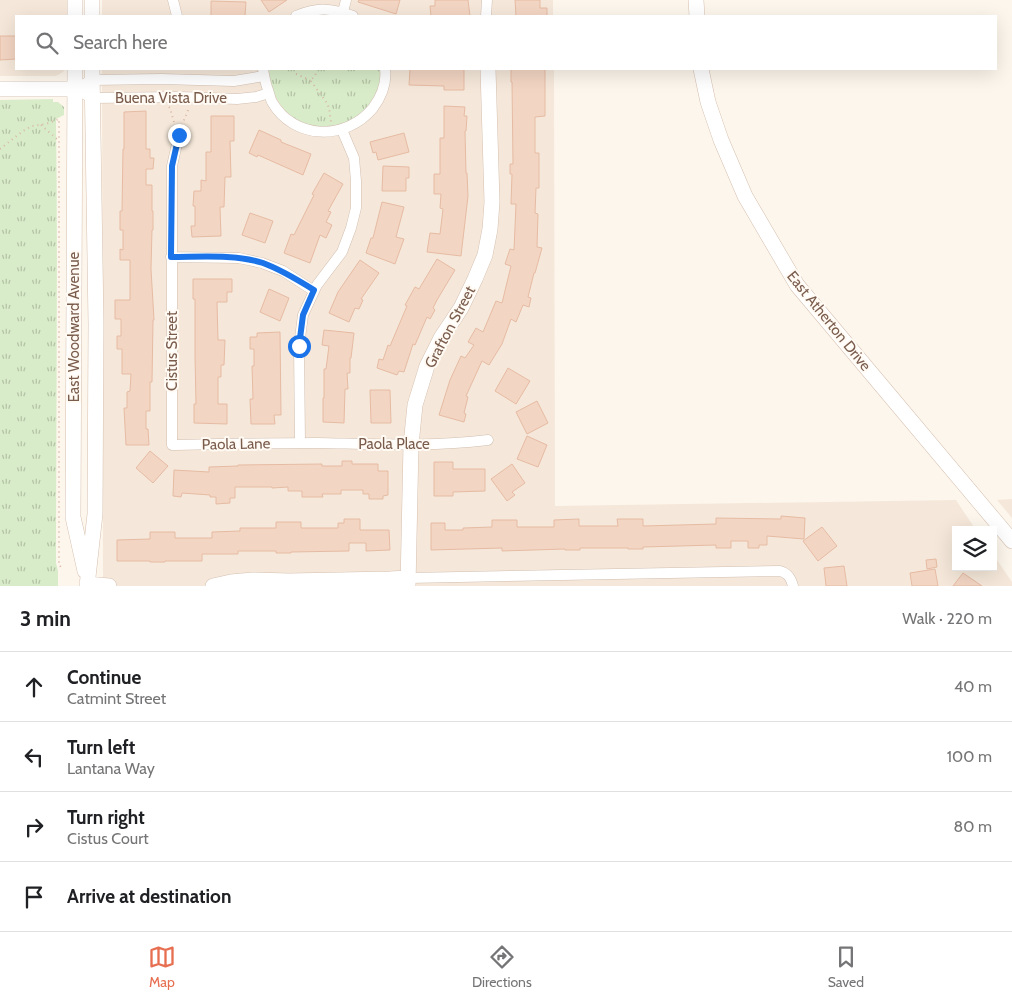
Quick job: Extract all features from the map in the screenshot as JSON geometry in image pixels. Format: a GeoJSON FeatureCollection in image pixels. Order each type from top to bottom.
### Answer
{"type":"FeatureCollection","features":[{"type":"Feature","properties":{"kind":"street"},"geometry":{"type":"LineString","coordinates":[[75,0],[75,15]]}},
{"type":"Feature","properties":{"kind":"street"},"geometry":{"type":"LineString","coordinates":[[92,0],[92,15]]}},
{"type":"Feature","properties":{"kind":"street"},"geometry":{"type":"LineString","coordinates":[[173,0],[177,15]]}},
{"type":"Feature","properties":{"kind":"street"},"geometry":{"type":"LineString","coordinates":[[343,12],[346,0]]}},
{"type":"Feature","properties":{"kind":"street"},"geometry":{"type":"LineString","coordinates":[[486,0],[486,15]]}},
{"type":"Feature","properties":{"kind":"street"},"geometry":{"type":"LineString","coordinates":[[696,0],[696,15]]}},
{"type":"Feature","properties":{"kind":"street"},"geometry":{"type":"LineString","coordinates":[[299,15],[320,9],[338,10],[350,15]]}},
{"type":"Feature","properties":{"kind":"street","name":"East Woodward Avenue"},"geometry":{"type":"LineString","coordinates":[[75,70],[73,518],[87,585]]}},
{"type":"Feature","properties":{"kind":"street"},"geometry":{"type":"LineString","coordinates":[[264,72],[271,101],[283,116],[292,123],[310,131],[323,132],[337,131],[356,124],[366,116],[378,102],[383,90],[385,70]]}},
{"type":"Feature","properties":{"kind":"street","name":"Grafton Street"},"geometry":{"type":"LineString","coordinates":[[408,582],[411,445],[415,405],[427,366],[441,338],[461,308],[475,279],[485,255],[490,229],[492,202],[488,70]]}},
{"type":"Feature","properties":{"kind":"street","name":"East Atherton Drive"},"geometry":{"type":"LineString","coordinates":[[701,70],[708,102],[721,140],[745,196],[797,285],[1012,541]]}},
{"type":"Feature","properties":{"kind":"street","name":"Buena Vista Drive"},"geometry":{"type":"LineString","coordinates":[[75,90],[92,74],[234,81],[264,72]]}},
{"type":"Feature","properties":{"kind":"street","name":"East Woodward Avenue"},"geometry":{"type":"LineString","coordinates":[[87,585],[95,514],[96,324],[92,74]]}},
{"type":"Feature","properties":{"kind":"street","name":"Buena Vista Drive"},"geometry":{"type":"LineString","coordinates":[[0,89],[75,90],[92,98],[196,97],[237,99],[256,97],[269,93]]}},
{"type":"Feature","properties":{"kind":"street"},"geometry":{"type":"LineString","coordinates":[[300,443],[299,346],[303,315],[317,284],[342,252],[352,228],[356,208],[354,158],[337,131]]}},
{"type":"Feature","properties":{"kind":"street","name":"Cistus Street"},"geometry":{"type":"LineString","coordinates":[[172,445],[172,166],[179,135]]}},
{"type":"Feature","properties":{"kind":"street"},"geometry":{"type":"LineString","coordinates":[[171,257],[239,258],[262,263],[283,271],[314,290]]}},
{"type":"Feature","properties":{"kind":"street","name":"Paola Place"},"geometry":{"type":"LineString","coordinates":[[300,443],[411,445],[458,444],[488,440]]}},
{"type":"Feature","properties":{"kind":"street","name":"Paola Lane"},"geometry":{"type":"LineString","coordinates":[[172,445],[300,443]]}},
{"type":"Feature","properties":{"kind":"street"},"geometry":{"type":"LineString","coordinates":[[213,586],[253,580],[288,584],[390,580],[408,582],[770,571],[785,572],[791,578],[793,586]]}},
{"type":"Feature","properties":{"kind":"street"},"geometry":{"type":"LineString","coordinates":[[87,585],[109,586]]}},
{"type":"Feature","properties":{"kind":"path"},"geometry":{"type":"LineString","coordinates":[[296,70],[296,74],[310,80],[327,103],[337,131]]}},
{"type":"Feature","properties":{"kind":"path"},"geometry":{"type":"LineString","coordinates":[[310,80],[314,78],[316,70]]}},
{"type":"Feature","properties":{"kind":"path"},"geometry":{"type":"LineString","coordinates":[[162,97],[163,103],[170,108],[179,135]]}},
{"type":"Feature","properties":{"kind":"path"},"geometry":{"type":"LineString","coordinates":[[179,135],[188,108],[194,105],[196,97]]}},
{"type":"Feature","properties":{"kind":"path"},"geometry":{"type":"LineString","coordinates":[[0,149],[32,126],[46,124],[59,119],[59,565],[61,567]]}},
{"type":"Feature","properties":{"kind":"path"},"geometry":{"type":"LineString","coordinates":[[41,125],[59,141]]}},
{"type":"Feature","properties":{"kind":"shaded area"},"geometry":{"type":"Polygon","coordinates":[[[0,0],[68,0],[68,15],[15,15],[15,70],[64,70],[63,72],[56,76],[0,76],[0,0]]]}},
{"type":"Feature","properties":{"kind":"shaded area"},"geometry":{"type":"Polygon","coordinates":[[[102,0],[553,0],[553,15],[102,15],[102,0]]]}},
{"type":"Feature","properties":{"kind":"shaded area"},"geometry":{"type":"Polygon","coordinates":[[[102,70],[554,70],[555,506],[956,500],[973,526],[952,526],[952,571],[997,571],[997,560],[1012,582],[1012,586],[103,586],[102,70]]]}},
{"type":"Feature","properties":{"kind":"shaded area"},"geometry":{"type":"Polygon","coordinates":[[[1012,499],[1012,518],[997,500],[1012,499]]]}},
{"type":"Feature","properties":{"kind":"green space"},"geometry":{"type":"Polygon","coordinates":[[[269,70],[381,70],[376,94],[364,112],[347,123],[326,128],[306,124],[288,113],[275,95],[269,70]]]}},
{"type":"Feature","properties":{"kind":"green space"},"geometry":{"type":"Polygon","coordinates":[[[53,99],[53,102],[58,102],[64,107],[64,115],[56,119],[56,563],[58,586],[0,586],[0,100],[53,99]]]}},
{"type":"Feature","properties":{"kind":"building"},"geometry":{"type":"Polygon","coordinates":[[[261,0],[287,0],[269,12],[261,0]]]}},
{"type":"Feature","properties":{"kind":"building"},"geometry":{"type":"Polygon","coordinates":[[[359,0],[400,0],[396,14],[358,2],[359,0]]]}},
{"type":"Feature","properties":{"kind":"building"},"geometry":{"type":"Polygon","coordinates":[[[435,0],[468,0],[470,15],[431,15],[430,6],[435,6],[435,0]]]}},
{"type":"Feature","properties":{"kind":"building"},"geometry":{"type":"Polygon","coordinates":[[[515,0],[540,0],[540,8],[547,8],[547,15],[516,15],[515,0]]]}},
{"type":"Feature","properties":{"kind":"building"},"geometry":{"type":"Polygon","coordinates":[[[211,1],[246,2],[245,15],[211,15],[211,1]]]}},
{"type":"Feature","properties":{"kind":"building"},"geometry":{"type":"Polygon","coordinates":[[[0,36],[15,36],[15,59],[0,60],[0,36]]]}},
{"type":"Feature","properties":{"kind":"building"},"geometry":{"type":"Polygon","coordinates":[[[410,70],[464,70],[464,90],[444,90],[444,86],[409,85],[410,70]]]}},
{"type":"Feature","properties":{"kind":"building"},"geometry":{"type":"Polygon","coordinates":[[[511,70],[545,70],[545,116],[535,117],[535,153],[539,153],[539,188],[536,188],[535,213],[538,214],[537,247],[542,248],[528,297],[531,298],[529,307],[523,305],[516,322],[511,319],[502,344],[489,365],[482,361],[466,396],[468,397],[464,422],[439,415],[450,380],[461,356],[465,358],[474,345],[468,342],[476,328],[483,332],[496,301],[502,303],[511,266],[505,264],[510,249],[514,250],[516,204],[511,204],[512,174],[510,174],[510,164],[513,164],[511,70]]]}},
{"type":"Feature","properties":{"kind":"building"},"geometry":{"type":"Polygon","coordinates":[[[444,106],[465,107],[464,116],[467,116],[465,131],[468,196],[461,256],[427,252],[430,233],[440,234],[443,209],[440,208],[441,194],[434,194],[434,174],[440,174],[440,138],[444,138],[444,106]]]}},
{"type":"Feature","properties":{"kind":"building"},"geometry":{"type":"Polygon","coordinates":[[[146,111],[146,149],[150,149],[150,158],[154,158],[153,169],[146,169],[146,185],[152,185],[153,211],[151,269],[154,320],[152,382],[150,382],[150,411],[146,411],[146,429],[148,429],[149,445],[126,445],[124,408],[127,408],[127,392],[130,391],[131,374],[122,374],[122,349],[117,349],[117,336],[121,336],[121,319],[115,319],[115,300],[130,300],[130,260],[120,260],[120,249],[123,250],[123,230],[120,230],[120,211],[122,211],[124,112],[146,111]]]}},
{"type":"Feature","properties":{"kind":"building"},"geometry":{"type":"Polygon","coordinates":[[[211,116],[234,116],[234,141],[230,141],[231,177],[225,177],[224,207],[220,207],[221,236],[192,237],[191,226],[195,226],[194,191],[201,191],[201,180],[206,181],[206,152],[211,152],[211,116]]]}},
{"type":"Feature","properties":{"kind":"building"},"geometry":{"type":"Polygon","coordinates":[[[259,130],[281,140],[281,142],[311,154],[303,175],[258,155],[257,157],[249,153],[259,130]]]}},
{"type":"Feature","properties":{"kind":"building"},"geometry":{"type":"Polygon","coordinates":[[[404,133],[409,152],[378,160],[376,152],[373,153],[370,142],[404,133]]]}},
{"type":"Feature","properties":{"kind":"building"},"geometry":{"type":"Polygon","coordinates":[[[383,166],[409,167],[409,178],[406,178],[406,191],[382,191],[383,166]]]}},
{"type":"Feature","properties":{"kind":"building"},"geometry":{"type":"Polygon","coordinates":[[[324,173],[343,184],[328,211],[331,212],[326,222],[332,225],[326,238],[320,235],[310,263],[284,253],[291,234],[294,235],[314,195],[312,194],[324,173]]]}},
{"type":"Feature","properties":{"kind":"building"},"geometry":{"type":"Polygon","coordinates":[[[382,202],[404,207],[396,237],[404,239],[395,264],[366,253],[371,238],[373,238],[382,202]]]}},
{"type":"Feature","properties":{"kind":"building"},"geometry":{"type":"Polygon","coordinates":[[[250,213],[273,221],[265,243],[242,235],[250,213]]]}},
{"type":"Feature","properties":{"kind":"building"},"geometry":{"type":"Polygon","coordinates":[[[437,259],[455,270],[437,300],[433,308],[435,310],[430,319],[427,317],[415,345],[413,344],[404,372],[399,371],[397,375],[377,368],[379,359],[383,360],[388,345],[390,346],[407,306],[405,305],[415,287],[419,289],[437,259]]]}},
{"type":"Feature","properties":{"kind":"building"},"geometry":{"type":"Polygon","coordinates":[[[360,260],[379,273],[361,299],[363,300],[359,309],[355,308],[349,322],[329,313],[338,292],[360,260]]]}},
{"type":"Feature","properties":{"kind":"building"},"geometry":{"type":"Polygon","coordinates":[[[193,279],[232,279],[232,292],[227,292],[227,302],[217,302],[218,340],[225,340],[224,365],[221,365],[221,377],[218,377],[218,404],[227,404],[227,424],[194,423],[194,404],[196,404],[195,299],[193,299],[193,279]]]}},
{"type":"Feature","properties":{"kind":"building"},"geometry":{"type":"Polygon","coordinates":[[[269,289],[289,298],[280,321],[260,312],[269,289]]]}},
{"type":"Feature","properties":{"kind":"building"},"geometry":{"type":"Polygon","coordinates":[[[324,330],[354,333],[350,373],[347,373],[348,389],[345,389],[344,423],[323,422],[324,369],[326,369],[329,346],[322,345],[324,330]]]}},
{"type":"Feature","properties":{"kind":"building"},"geometry":{"type":"Polygon","coordinates":[[[280,332],[281,415],[274,415],[275,424],[251,424],[250,399],[253,399],[252,366],[254,366],[254,349],[250,349],[250,337],[257,337],[257,333],[280,332]]]}},
{"type":"Feature","properties":{"kind":"building"},"geometry":{"type":"Polygon","coordinates":[[[508,368],[530,381],[516,404],[495,391],[508,368]]]}},
{"type":"Feature","properties":{"kind":"building"},"geometry":{"type":"Polygon","coordinates":[[[370,390],[390,390],[391,423],[371,423],[370,390]]]}},
{"type":"Feature","properties":{"kind":"building"},"geometry":{"type":"Polygon","coordinates":[[[537,401],[548,423],[527,434],[516,412],[537,401]]]}},
{"type":"Feature","properties":{"kind":"building"},"geometry":{"type":"Polygon","coordinates":[[[527,436],[547,445],[538,467],[517,459],[527,436]]]}},
{"type":"Feature","properties":{"kind":"building"},"geometry":{"type":"Polygon","coordinates":[[[150,451],[168,466],[153,483],[136,468],[150,451]]]}},
{"type":"Feature","properties":{"kind":"building"},"geometry":{"type":"Polygon","coordinates":[[[342,461],[352,461],[352,464],[378,464],[378,471],[388,471],[388,495],[383,496],[383,499],[369,499],[369,494],[363,494],[363,490],[341,490],[341,494],[322,494],[323,497],[302,497],[302,491],[288,491],[288,487],[235,487],[235,498],[230,498],[230,503],[216,504],[216,497],[210,497],[210,495],[182,493],[181,497],[173,496],[174,470],[209,472],[209,467],[238,465],[322,464],[322,466],[342,466],[342,461]]]}},
{"type":"Feature","properties":{"kind":"building"},"geometry":{"type":"Polygon","coordinates":[[[434,462],[453,462],[453,469],[485,469],[485,491],[453,492],[453,496],[434,496],[434,462]]]}},
{"type":"Feature","properties":{"kind":"building"},"geometry":{"type":"Polygon","coordinates":[[[512,464],[525,483],[512,492],[515,495],[507,501],[491,479],[512,464]]]}},
{"type":"Feature","properties":{"kind":"building"},"geometry":{"type":"Polygon","coordinates":[[[781,516],[805,518],[804,539],[767,536],[767,545],[759,545],[759,548],[748,548],[748,541],[731,541],[731,548],[716,548],[716,545],[643,547],[643,549],[580,548],[580,550],[502,551],[502,548],[431,550],[431,523],[445,523],[445,530],[463,530],[463,528],[492,527],[492,520],[517,520],[517,527],[554,527],[554,520],[579,519],[579,526],[618,526],[617,519],[643,519],[643,526],[716,524],[716,518],[781,519],[781,516]]]}},
{"type":"Feature","properties":{"kind":"building"},"geometry":{"type":"Polygon","coordinates":[[[344,519],[360,519],[360,530],[389,530],[390,550],[366,551],[366,543],[349,543],[349,551],[276,553],[276,551],[238,551],[238,554],[202,554],[202,561],[117,561],[117,540],[150,539],[150,532],[175,532],[175,538],[212,538],[212,532],[240,531],[240,528],[276,528],[276,522],[301,522],[301,528],[338,528],[338,523],[344,523],[344,519]]]}},
{"type":"Feature","properties":{"kind":"building"},"geometry":{"type":"Polygon","coordinates":[[[822,527],[837,546],[818,561],[803,541],[822,527]]]}},
{"type":"Feature","properties":{"kind":"building"},"geometry":{"type":"Polygon","coordinates":[[[936,559],[937,567],[927,569],[926,560],[936,559]]]}},
{"type":"Feature","properties":{"kind":"building"},"geometry":{"type":"Polygon","coordinates":[[[844,566],[847,586],[826,586],[824,568],[844,566]]]}},
{"type":"Feature","properties":{"kind":"building"},"geometry":{"type":"Polygon","coordinates":[[[935,569],[938,586],[912,586],[910,573],[935,569]]]}},
{"type":"Feature","properties":{"kind":"building"},"geometry":{"type":"Polygon","coordinates":[[[963,573],[982,586],[953,586],[963,573]]]}},
{"type":"Feature","properties":{"kind":"route"},"geometry":{"type":"LineString","coordinates":[[179,135],[172,166],[171,257],[239,258],[262,263],[283,271],[314,290],[303,315],[299,346]]}}]}
